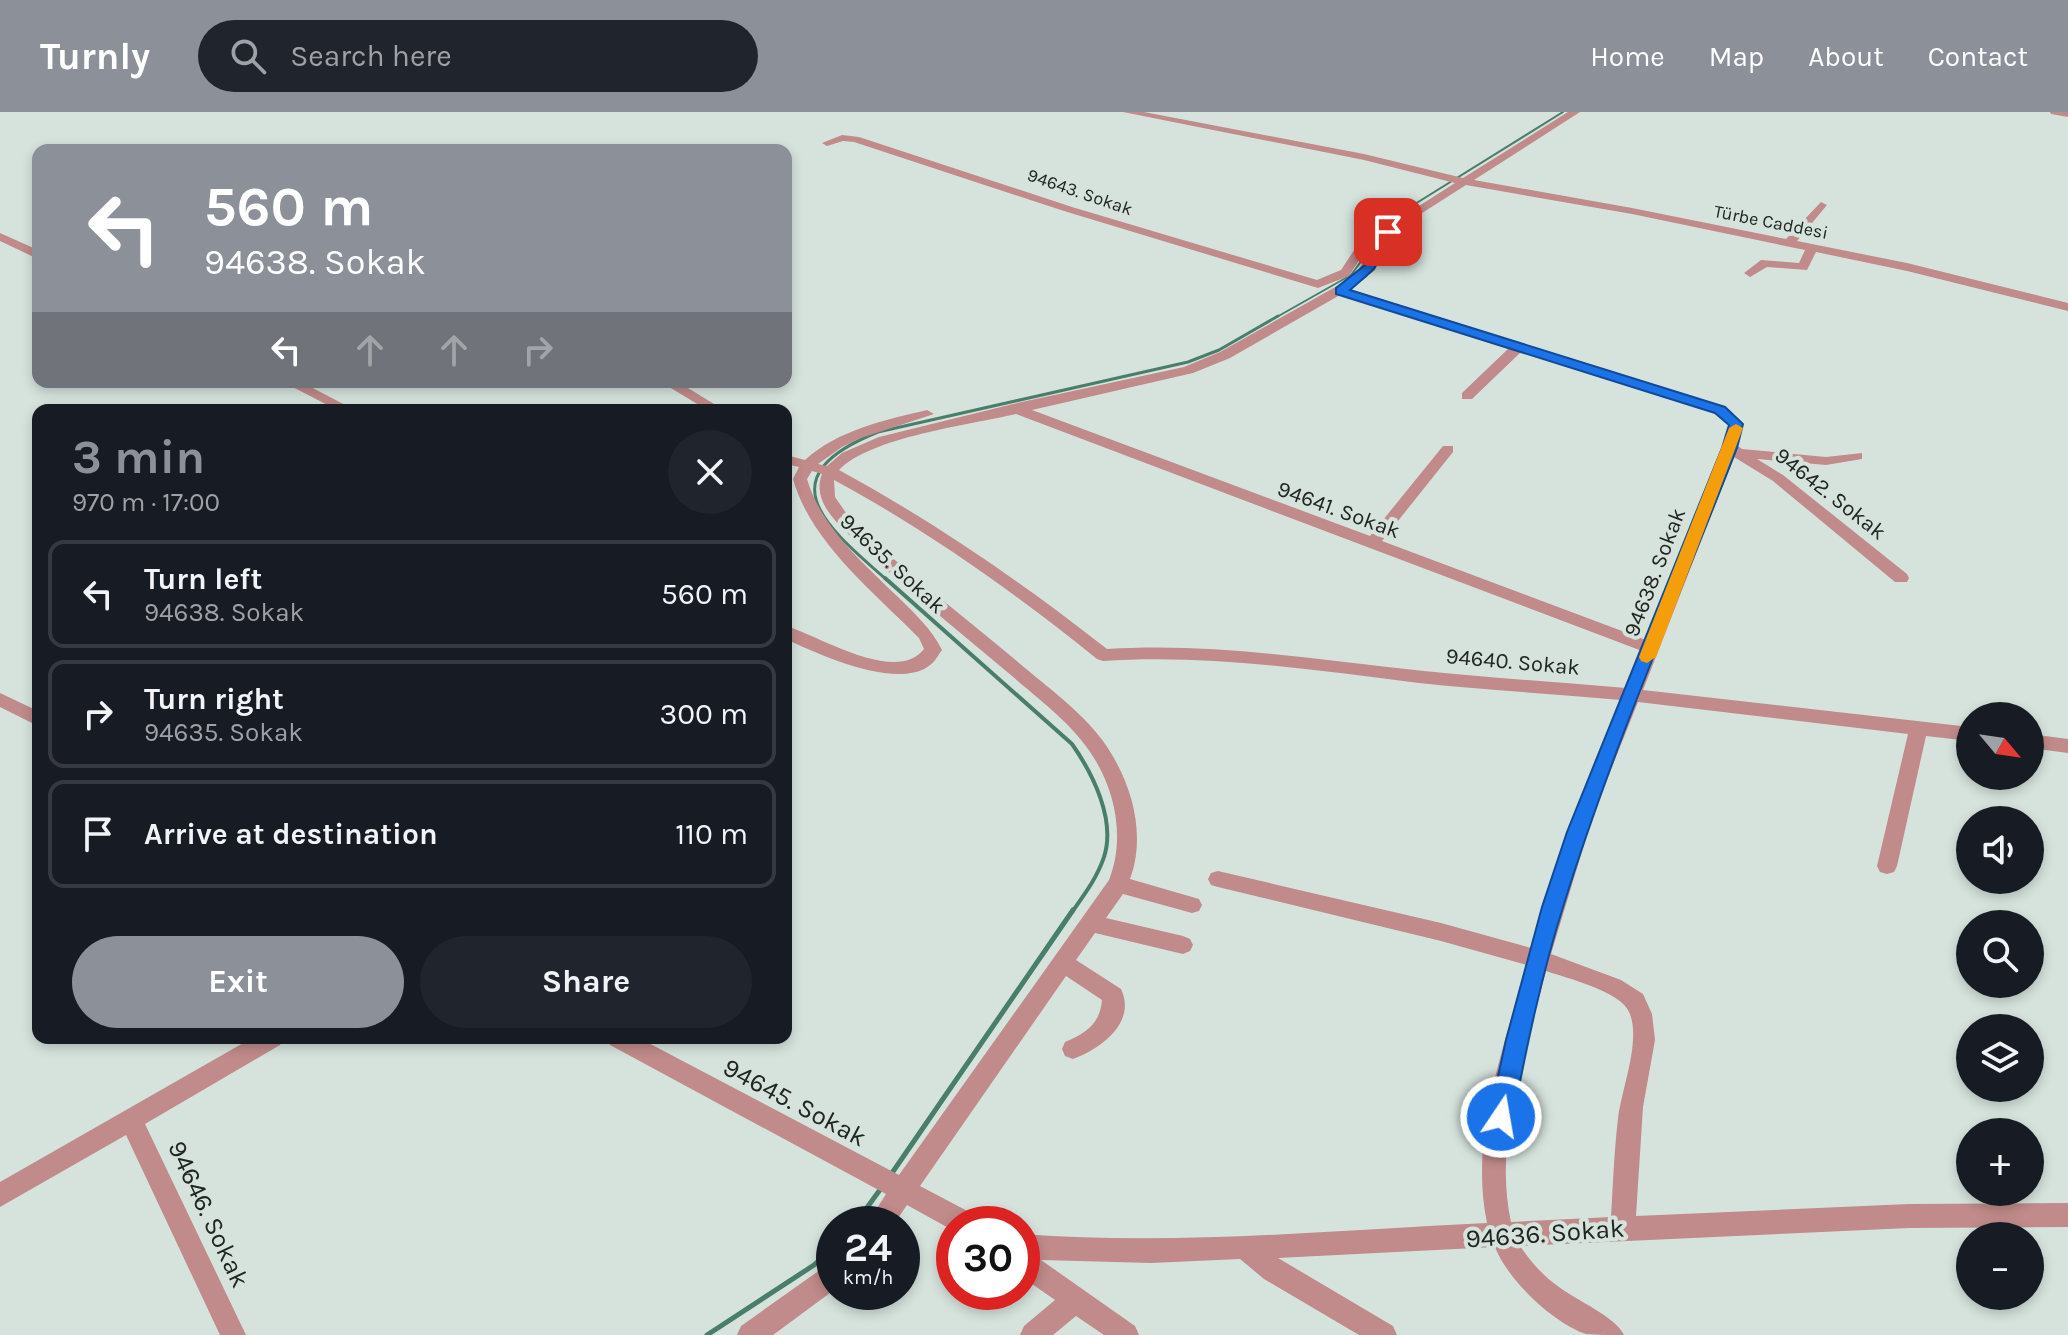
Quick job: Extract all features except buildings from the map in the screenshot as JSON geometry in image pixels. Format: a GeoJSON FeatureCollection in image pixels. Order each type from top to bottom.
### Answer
{"type":"FeatureCollection","features":[{"type":"Feature","properties":{"kind":"street","name":"Türbe Caddesi"},"geometry":{"type":"LineString","coordinates":[[1128,112],[1364,157],[1456,180],[1620,209],[1925,271],[2068,307]]}},
{"type":"Feature","properties":{"kind":"street"},"geometry":{"type":"LineString","coordinates":[[1180,122],[1189,112]]}},
{"type":"Feature","properties":{"kind":"street"},"geometry":{"type":"LineString","coordinates":[[792,461],[831,472],[857,451],[884,440],[1201,365],[1370,267],[1384,237],[1393,227],[1456,180],[1575,112]]}},
{"type":"Feature","properties":{"kind":"street"},"geometry":{"type":"LineString","coordinates":[[2055,112],[2068,114]]}},
{"type":"Feature","properties":{"kind":"street","name":"94643. Sokak"},"geometry":{"type":"LineString","coordinates":[[827,143],[842,138],[855,139],[1068,209],[1332,288]]}},
{"type":"Feature","properties":{"kind":"street"},"geometry":{"type":"LineString","coordinates":[[1788,244],[1821,205]]}},
{"type":"Feature","properties":{"kind":"street"},"geometry":{"type":"LineString","coordinates":[[0,236],[32,252]]}},
{"type":"Feature","properties":{"kind":"street"},"geometry":{"type":"LineString","coordinates":[[1750,273],[1765,263],[1803,267],[1811,249]]}},
{"type":"Feature","properties":{"kind":"street"},"geometry":{"type":"LineString","coordinates":[[1332,288],[1720,410],[1736,424],[1734,450],[1826,461],[1857,456]]}},
{"type":"Feature","properties":{"kind":"street"},"geometry":{"type":"LineString","coordinates":[[1467,396],[1518,347]]}},
{"type":"Feature","properties":{"kind":"street"},"geometry":{"type":"LineString","coordinates":[[302,388],[336,404]]}},
{"type":"Feature","properties":{"kind":"street"},"geometry":{"type":"LineString","coordinates":[[678,388],[706,404]]}},
{"type":"Feature","properties":{"kind":"street","name":"94641. Sokak"},"geometry":{"type":"LineString","coordinates":[[1013,408],[1651,648]]}},
{"type":"Feature","properties":{"kind":"street"},"geometry":{"type":"LineString","coordinates":[[792,635],[830,654],[866,663],[926,662],[933,650],[926,635],[863,570],[814,513],[800,484],[806,467],[855,436],[927,414]]}},
{"type":"Feature","properties":{"kind":"street"},"geometry":{"type":"LineString","coordinates":[[1371,545],[1448,449]]}},
{"type":"Feature","properties":{"kind":"street","name":"94642. Sokak"},"geometry":{"type":"LineString","coordinates":[[1734,450],[1778,478],[1901,578]]}},
{"type":"Feature","properties":{"kind":"street","name":"94638. Sokak"},"geometry":{"type":"LineString","coordinates":[[1611,1335],[1533,1281],[1519,1268],[1502,1237],[1495,1171],[1501,1117],[1539,958],[1577,832],[1734,450]]}},
{"type":"Feature","properties":{"kind":"street","name":"94640. Sokak"},"geometry":{"type":"LineString","coordinates":[[831,472],[872,494],[1034,600],[1103,655],[1134,651],[1198,652],[1464,681],[1632,695],[1956,732]]}},
{"type":"Feature","properties":{"kind":"street","name":"94635. Sokak"},"geometry":{"type":"LineString","coordinates":[[831,472],[827,493],[838,514],[919,590],[1066,713],[1099,749],[1118,793],[1129,833],[1127,863],[1118,884],[891,1186],[885,1206]]}},
{"type":"Feature","properties":{"kind":"street"},"geometry":{"type":"LineString","coordinates":[[0,699],[32,716]]}},
{"type":"Feature","properties":{"kind":"street"},"geometry":{"type":"LineString","coordinates":[[1887,866],[1919,727]]}},
{"type":"Feature","properties":{"kind":"street"},"geometry":{"type":"LineString","coordinates":[[2044,743],[2068,746]]}},
{"type":"Feature","properties":{"kind":"street"},"geometry":{"type":"LineString","coordinates":[[1218,879],[1539,958],[1631,995],[1639,1009],[1644,1050],[1631,1107],[1623,1228]]}},
{"type":"Feature","properties":{"kind":"street"},"geometry":{"type":"LineString","coordinates":[[1118,884],[1192,905]]}},
{"type":"Feature","properties":{"kind":"street"},"geometry":{"type":"LineString","coordinates":[[1091,923],[1183,945]]}},
{"type":"Feature","properties":{"kind":"street"},"geometry":{"type":"LineString","coordinates":[[1062,962],[1113,996],[1113,1018],[1100,1035],[1073,1049]]}},
{"type":"Feature","properties":{"kind":"street"},"geometry":{"type":"LineString","coordinates":[[0,1195],[262,1044]]}},
{"type":"Feature","properties":{"kind":"street","name":"94645. Sokak"},"geometry":{"type":"LineString","coordinates":[[629,1044],[936,1209]]}},
{"type":"Feature","properties":{"kind":"street","name":"94646. Sokak"},"geometry":{"type":"LineString","coordinates":[[131,1119],[233,1335]]}},
{"type":"Feature","properties":{"kind":"street","name":"94636. Sokak"},"geometry":{"type":"LineString","coordinates":[[1040,1248],[1082,1251],[1245,1247],[1909,1216],[2068,1215]]}},
{"type":"Feature","properties":{"kind":"street"},"geometry":{"type":"LineString","coordinates":[[1245,1247],[1273,1270],[1384,1335]]}},
{"type":"Feature","properties":{"kind":"street"},"geometry":{"type":"LineString","coordinates":[[1040,1275],[1126,1335]]}},
{"type":"Feature","properties":{"kind":"street"},"geometry":{"type":"LineString","coordinates":[[750,1335],[816,1289]]}},
{"type":"Feature","properties":{"kind":"street"},"geometry":{"type":"LineString","coordinates":[[1033,1335],[1075,1300]]}},
{"type":"Feature","properties":{"kind":"waterway"},"geometry":{"type":"LineString","coordinates":[[1275,318],[1351,275],[1394,217],[1563,112]]}},
{"type":"Feature","properties":{"kind":"waterway"},"geometry":{"type":"LineString","coordinates":[[887,580],[843,540],[827,521],[817,502],[815,484],[823,466],[844,449],[878,432],[1188,362],[1219,350],[1278,316]]}},
{"type":"Feature","properties":{"kind":"waterway"},"geometry":{"type":"LineString","coordinates":[[885,578],[1072,744],[1088,769],[1105,813],[1107,843],[1098,872],[1072,912]]}},
{"type":"Feature","properties":{"kind":"waterway"},"geometry":{"type":"LineString","coordinates":[[892,1173],[1073,910]]}},
{"type":"Feature","properties":{"kind":"waterway"},"geometry":{"type":"LineString","coordinates":[[868,1206],[882,1187]]}},
{"type":"Feature","properties":{"kind":"waterway"},"geometry":{"type":"LineString","coordinates":[[707,1335],[816,1263]]}},
{"type":"Feature","properties":{"kind":"slow traffic"},"geometry":{"type":"LineString","coordinates":[[1647,657],[1736,428]]}},
{"type":"Feature","properties":{"kind":"route"},"geometry":{"type":"LineString","coordinates":[[1388,232],[1370,267],[1341,291],[1720,410],[1733,418],[1736,424],[1730,448],[1577,832],[1552,907],[1517,1040],[1501,1117]]}}]}
